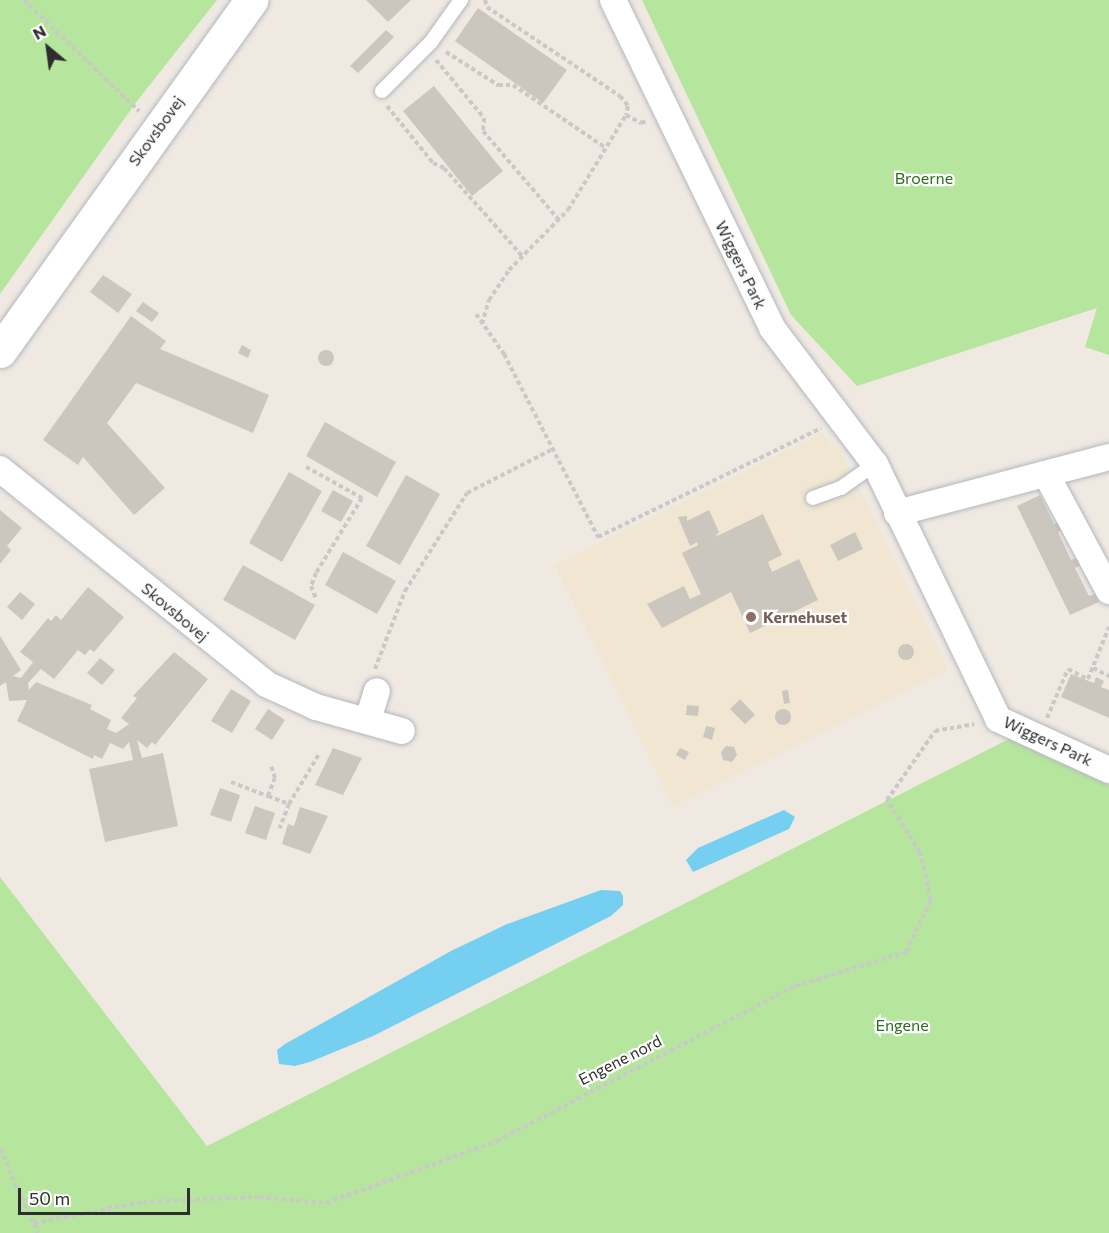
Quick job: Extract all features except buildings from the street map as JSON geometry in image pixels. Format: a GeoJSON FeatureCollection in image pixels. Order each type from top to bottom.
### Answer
{"type":"FeatureCollection","features":[{"type":"Feature","properties":{"kind":"street","name":"Skovsbovej"},"geometry":{"type":"LineString","coordinates":[[0,351],[251,0]]}},
{"type":"Feature","properties":{"kind":"street","name":"Wiggers Park"},"geometry":{"type":"LineString","coordinates":[[613,0],[772,328],[875,464],[998,719],[1109,770]]}},
{"type":"Feature","properties":{"kind":"street"},"geometry":{"type":"LineString","coordinates":[[897,513],[1109,457]]}},
{"type":"Feature","properties":{"kind":"street","name":"Skovsbovej"},"geometry":{"type":"LineString","coordinates":[[0,470],[266,684],[316,707],[402,731]]}},
{"type":"Feature","properties":{"kind":"street"},"geometry":{"type":"LineString","coordinates":[[1046,474],[1109,591]]}},
{"type":"Feature","properties":{"kind":"street"},"geometry":{"type":"LineString","coordinates":[[368,720],[377,691]]}},
{"type":"Feature","properties":{"kind":"lane"},"geometry":{"type":"LineString","coordinates":[[382,91],[428,45],[461,0]]}},
{"type":"Feature","properties":{"kind":"lane"},"geometry":{"type":"LineString","coordinates":[[813,498],[841,488],[875,464]]}},
{"type":"Feature","properties":{"kind":"path"},"geometry":{"type":"LineString","coordinates":[[24,0],[157,129]]}},
{"type":"Feature","properties":{"kind":"path"},"geometry":{"type":"LineString","coordinates":[[482,325],[489,300],[522,256],[560,220],[626,115],[628,106],[620,96],[487,7],[485,0]]}},
{"type":"Feature","properties":{"kind":"path"},"geometry":{"type":"LineString","coordinates":[[428,45],[498,85],[513,85],[606,148]]}},
{"type":"Feature","properties":{"kind":"path"},"geometry":{"type":"LineString","coordinates":[[428,45],[484,118],[483,131],[560,220]]}},
{"type":"Feature","properties":{"kind":"path"},"geometry":{"type":"LineString","coordinates":[[382,91],[380,98],[433,163],[444,168],[522,256]]}},
{"type":"Feature","properties":{"kind":"path"},"geometry":{"type":"LineString","coordinates":[[626,115],[641,123],[652,118]]}},
{"type":"Feature","properties":{"kind":"path"},"geometry":{"type":"LineString","coordinates":[[476,314],[504,354],[551,450],[598,537],[842,418]]}},
{"type":"Feature","properties":{"kind":"path"},"geometry":{"type":"LineString","coordinates":[[377,691],[370,681],[405,591],[467,493],[551,450]]}},
{"type":"Feature","properties":{"kind":"path"},"geometry":{"type":"LineString","coordinates":[[306,467],[362,498],[316,573],[311,586],[316,599]]}},
{"type":"Feature","properties":{"kind":"path"},"geometry":{"type":"LineString","coordinates":[[1038,738],[1068,669],[1088,679],[1109,627]]}},
{"type":"Feature","properties":{"kind":"path"},"geometry":{"type":"LineString","coordinates":[[1093,669],[1109,676]]}},
{"type":"Feature","properties":{"kind":"path","name":"Engene nord"},"geometry":{"type":"LineString","coordinates":[[34,1223],[143,1202],[259,1197],[326,1203],[497,1141],[795,986],[906,952],[931,900],[921,852],[887,800],[934,731],[998,719]]}},
{"type":"Feature","properties":{"kind":"path"},"geometry":{"type":"LineString","coordinates":[[280,828],[289,804],[319,754]]}},
{"type":"Feature","properties":{"kind":"path"},"geometry":{"type":"LineString","coordinates":[[268,796],[275,778],[271,766]]}},
{"type":"Feature","properties":{"kind":"path"},"geometry":{"type":"LineString","coordinates":[[231,782],[289,804]]}},
{"type":"Feature","properties":{"kind":"path"},"geometry":{"type":"LineString","coordinates":[[0,1149],[38,1233]]}},
{"type":"Feature","properties":{"kind":"shaded area","name":"Kernehuset"},"geometry":{"type":"Polygon","coordinates":[[[822,433],[831,448],[838,446],[948,670],[673,806],[555,565],[822,433]]]}},
{"type":"Feature","properties":{"kind":"green space"},"geometry":{"type":"Polygon","coordinates":[[[0,0],[217,0],[137,101],[0,294],[0,0]]]}},
{"type":"Feature","properties":{"kind":"green space","name":"Broerne"},"geometry":{"type":"Polygon","coordinates":[[[642,0],[1109,0],[1109,355],[1085,347],[1097,308],[857,386],[791,315],[642,0]]]}},
{"type":"Feature","properties":{"kind":"green space","name":"Engene"},"geometry":{"type":"Polygon","coordinates":[[[1009,739],[1109,785],[1109,1233],[0,1233],[0,877],[207,1146],[1009,739]]]}},
{"type":"Feature","properties":{"kind":"water"},"geometry":{"type":"Polygon","coordinates":[[[784,810],[795,817],[789,829],[693,872],[686,860],[698,848],[784,810]]]}},
{"type":"Feature","properties":{"kind":"water"},"geometry":{"type":"Polygon","coordinates":[[[601,890],[620,891],[623,896],[623,905],[611,916],[373,1036],[310,1062],[295,1066],[279,1064],[277,1050],[285,1044],[451,951],[507,924],[601,890]]]}},
{"type":"Feature","properties":{"kind":"place","name":"Kernehuset"},"geometry":{"type":"Point","coordinates":[751,617]}}]}
